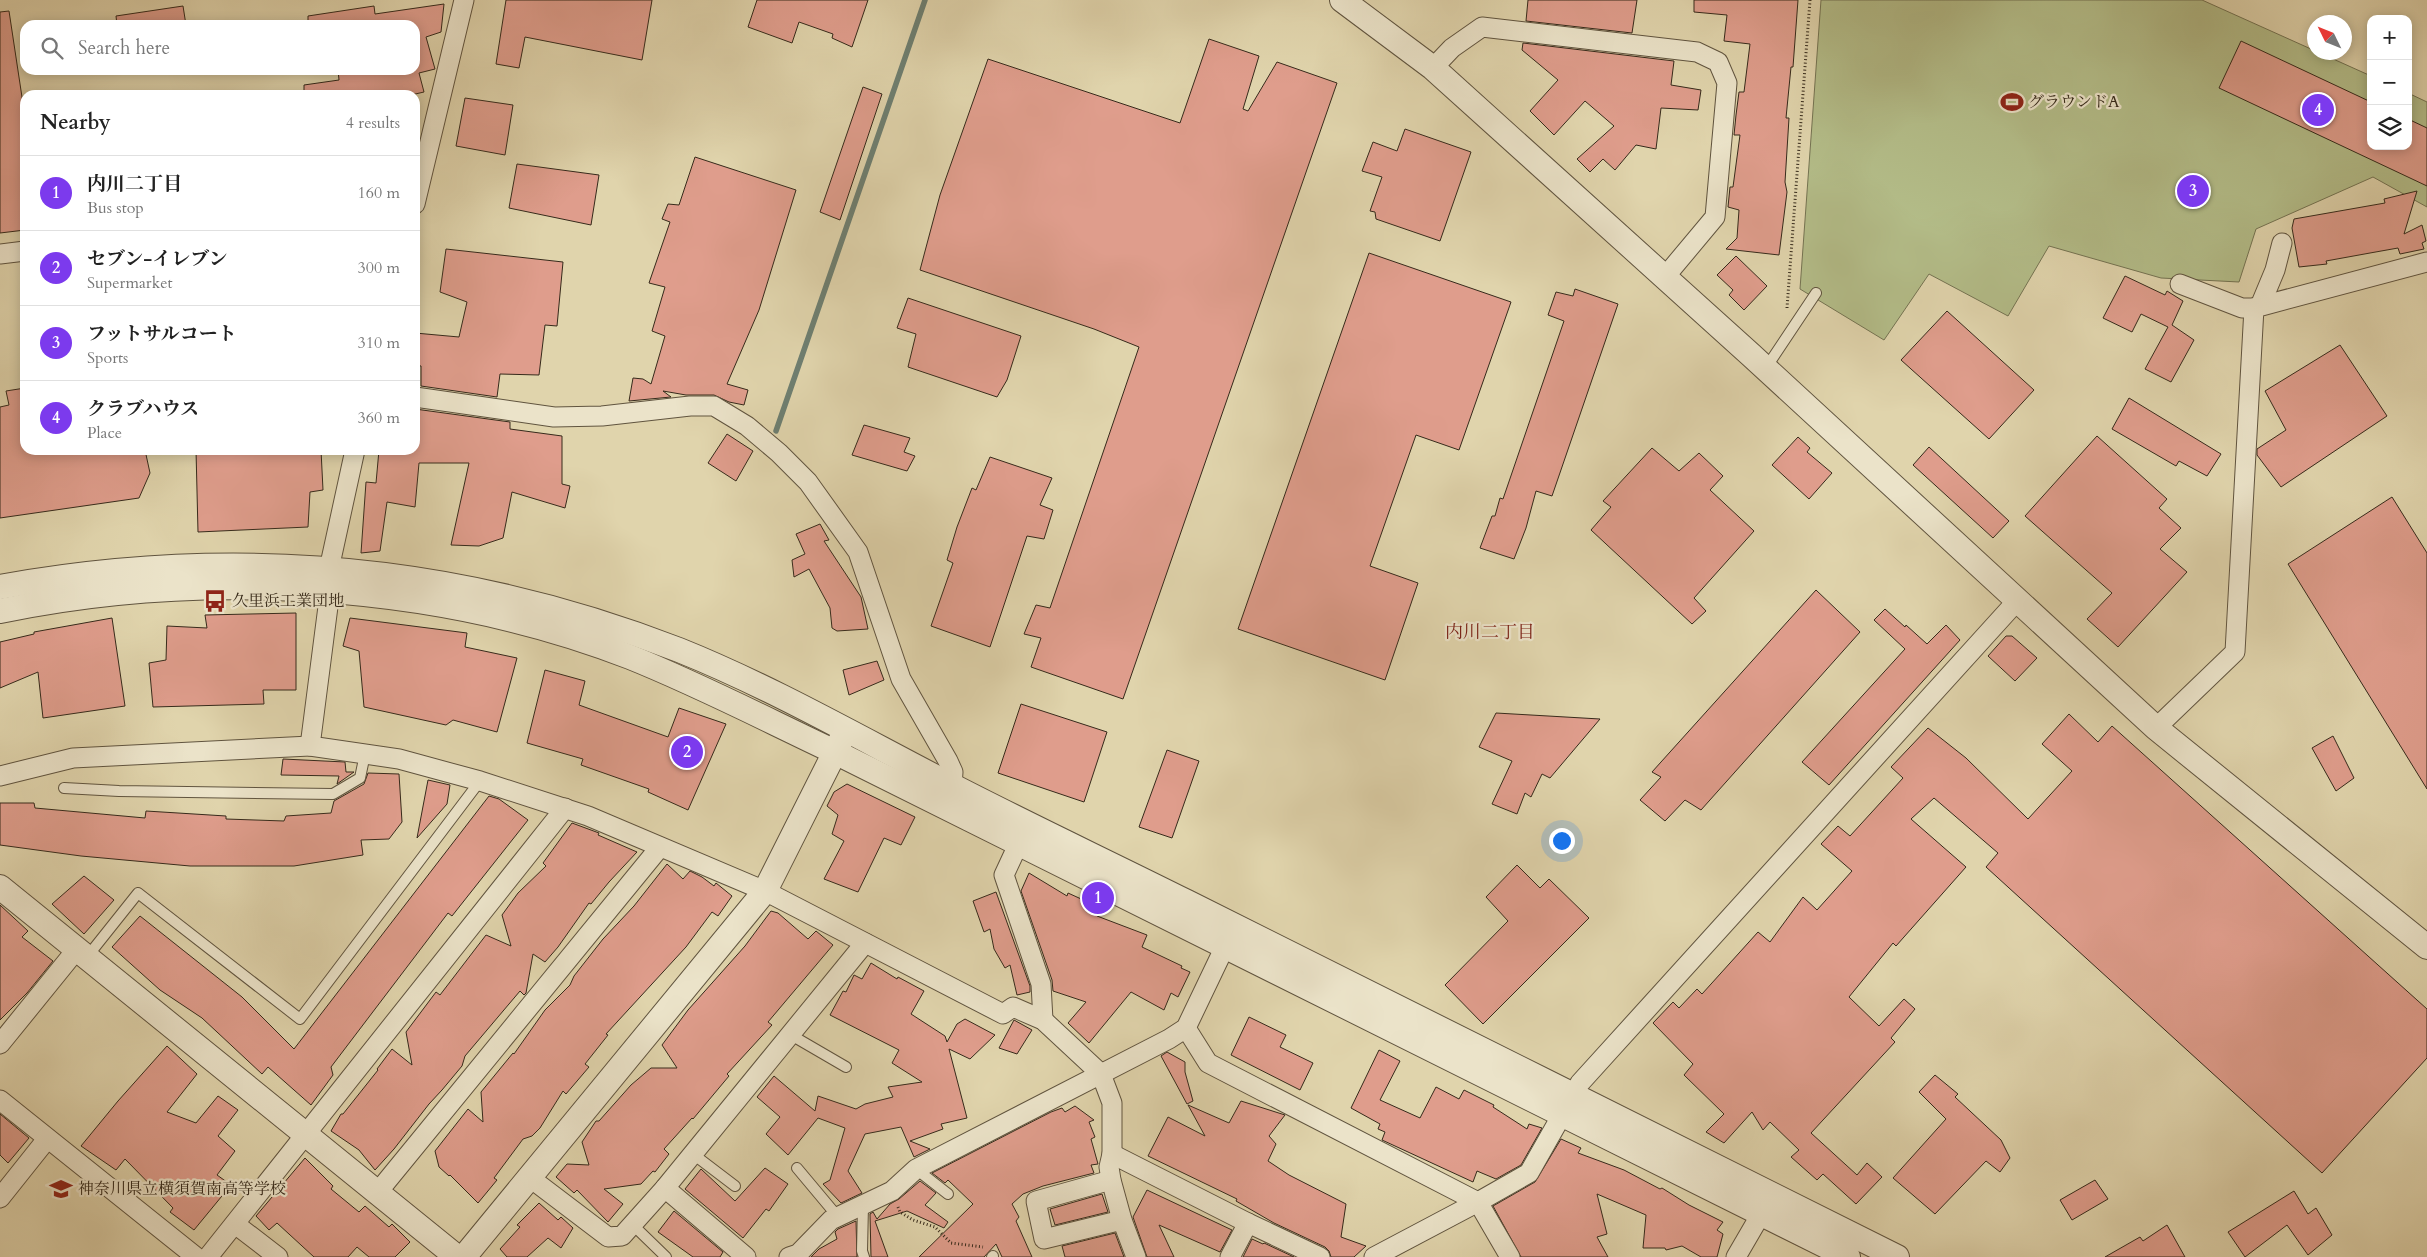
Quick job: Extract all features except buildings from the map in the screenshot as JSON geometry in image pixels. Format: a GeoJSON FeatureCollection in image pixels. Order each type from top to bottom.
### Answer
{"type":"FeatureCollection","features":[{"type":"Feature","properties":{"kind":"street"},"geometry":{"type":"LineString","coordinates":[[420,176],[464,0]]}},
{"type":"Feature","properties":{"kind":"street"},"geometry":{"type":"LineString","coordinates":[[1342,0],[1433,68],[1766,369],[2016,602],[2156,728],[2427,947]]}},
{"type":"Feature","properties":{"kind":"street"},"geometry":{"type":"LineString","coordinates":[[1433,68],[1452,48],[1482,27],[1697,52],[1718,62],[1727,83],[1715,217],[1664,278]]}},
{"type":"Feature","properties":{"kind":"street"},"geometry":{"type":"LineString","coordinates":[[2156,728],[2235,652],[2257,307],[2275,270],[2282,243]]}},
{"type":"Feature","properties":{"kind":"street"},"geometry":{"type":"LineString","coordinates":[[0,254],[20,252]]}},
{"type":"Feature","properties":{"kind":"street"},"geometry":{"type":"LineString","coordinates":[[2180,284],[2242,308],[2257,307],[2427,262]]}},
{"type":"Feature","properties":{"kind":"street"},"geometry":{"type":"LineString","coordinates":[[420,398],[554,417],[602,416],[656,412],[690,406],[714,406],[747,426],[779,453],[808,482],[858,552],[901,679],[948,760],[953,772],[952,786]]}},
{"type":"Feature","properties":{"kind":"street"},"geometry":{"type":"LineString","coordinates":[[310,746],[330,580],[354,455]]}},
{"type":"Feature","properties":{"kind":"street"},"geometry":{"type":"LineString","coordinates":[[0,587],[91,572],[202,564],[256,564],[568,636],[629,657],[686,682],[835,752],[1018,844],[1230,936]]}},
{"type":"Feature","properties":{"kind":"street"},"geometry":{"type":"LineString","coordinates":[[0,611],[92,596],[166,589],[330,580],[416,578],[517,600],[579,617],[680,651],[754,684],[952,786],[1029,822],[1230,936],[1766,1204],[1848,1257]]}},
{"type":"Feature","properties":{"kind":"street"},"geometry":{"type":"LineString","coordinates":[[1374,1257],[1529,1173],[1587,1075],[2016,602]]}},
{"type":"Feature","properties":{"kind":"street"},"geometry":{"type":"LineString","coordinates":[[464,1257],[765,891],[846,730]]}},
{"type":"Feature","properties":{"kind":"street"},"geometry":{"type":"LineString","coordinates":[[0,776],[73,758],[310,746],[399,759],[480,781],[588,816],[765,891],[1003,1014],[1013,1007],[1043,1020],[1101,1074],[1112,1103],[1112,1154],[1109,1167],[1111,1180],[1122,1220],[1136,1257]]}},
{"type":"Feature","properties":{"kind":"street"},"geometry":{"type":"LineString","coordinates":[[208,1257],[565,808]]}},
{"type":"Feature","properties":{"kind":"street"},"geometry":{"type":"LineString","coordinates":[[1029,822],[1004,875],[1040,984],[1043,1020]]}},
{"type":"Feature","properties":{"kind":"street"},"geometry":{"type":"LineString","coordinates":[[377,1193],[660,847]]}},
{"type":"Feature","properties":{"kind":"street"},"geometry":{"type":"LineString","coordinates":[[0,887],[457,1257]]}},
{"type":"Feature","properties":{"kind":"street"},"geometry":{"type":"LineString","coordinates":[[789,1257],[798,1254],[831,1220],[892,1190],[916,1169],[1170,1039],[1186,1028],[1230,936]]}},
{"type":"Feature","properties":{"kind":"street"},"geometry":{"type":"LineString","coordinates":[[530,1178],[608,1237],[622,1236],[666,1188],[865,943]]}},
{"type":"Feature","properties":{"kind":"street"},"geometry":{"type":"LineString","coordinates":[[2,1036],[82,953]]}},
{"type":"Feature","properties":{"kind":"street"},"geometry":{"type":"LineString","coordinates":[[1186,1028],[1208,1063],[1478,1202],[1510,1257]]}},
{"type":"Feature","properties":{"kind":"street"},"geometry":{"type":"LineString","coordinates":[[0,1100],[196,1257]]}},
{"type":"Feature","properties":{"kind":"street"},"geometry":{"type":"LineString","coordinates":[[0,1198],[47,1139]]}},
{"type":"Feature","properties":{"kind":"street"},"geometry":{"type":"LineString","coordinates":[[1112,1154],[1320,1257]]}},
{"type":"Feature","properties":{"kind":"street"},"geometry":{"type":"LineString","coordinates":[[1111,1180],[1036,1201],[1044,1239],[1122,1220]]}},
{"type":"Feature","properties":{"kind":"street"},"geometry":{"type":"LineString","coordinates":[[666,1188],[746,1257]]}},
{"type":"Feature","properties":{"kind":"street"},"geometry":{"type":"LineString","coordinates":[[1736,1257],[1766,1204]]}},
{"type":"Feature","properties":{"kind":"street"},"geometry":{"type":"LineString","coordinates":[[1230,1257],[1248,1223]]}},
{"type":"Feature","properties":{"kind":"street"},"geometry":{"type":"LineString","coordinates":[[235,1224],[278,1257]]}},
{"type":"Feature","properties":{"kind":"street"},"geometry":{"type":"LineString","coordinates":[[1824,1241],[1897,1257]]}},
{"type":"Feature","properties":{"kind":"lane"},"geometry":{"type":"LineString","coordinates":[[1766,369],[1816,293]]}},
{"type":"Feature","properties":{"kind":"lane"},"geometry":{"type":"LineString","coordinates":[[64,788],[119,791],[333,794],[360,778],[365,754]]}},
{"type":"Feature","properties":{"kind":"lane"},"geometry":{"type":"LineString","coordinates":[[82,953],[138,893],[300,1020],[480,781]]}},
{"type":"Feature","properties":{"kind":"lane"},"geometry":{"type":"LineString","coordinates":[[791,1035],[846,1067]]}},
{"type":"Feature","properties":{"kind":"lane"},"geometry":{"type":"LineString","coordinates":[[693,1154],[735,1186]]}},
{"type":"Feature","properties":{"kind":"lane"},"geometry":{"type":"LineString","coordinates":[[797,1168],[838,1217]]}},
{"type":"Feature","properties":{"kind":"lane"},"geometry":{"type":"LineString","coordinates":[[916,1169],[948,1194]]}},
{"type":"Feature","properties":{"kind":"lane"},"geometry":{"type":"LineString","coordinates":[[863,1205],[862,1251],[864,1257]]}},
{"type":"Feature","properties":{"kind":"lane"},"geometry":{"type":"LineString","coordinates":[[633,1225],[666,1257]]}},
{"type":"Feature","properties":{"kind":"path"},"geometry":{"type":"LineString","coordinates":[[1787,314],[1810,0]]}},
{"type":"Feature","properties":{"kind":"path"},"geometry":{"type":"LineString","coordinates":[[892,1190],[900,1212],[912,1220],[935,1227],[951,1243],[982,1246],[992,1257]]}},
{"type":"Feature","properties":{"kind":"green space"},"geometry":{"type":"Polygon","coordinates":[[[1821,0],[2202,0],[2307,47],[2307,60],[2335,60],[2367,74],[2367,150],[2412,150],[2412,95],[2427,102],[2427,207],[2373,177],[2256,229],[2239,282],[2161,278],[2049,246],[2008,316],[1929,274],[1884,340],[1800,289],[1821,0]]]}},
{"type":"Feature","properties":{"kind":"waterway"},"geometry":{"type":"LineString","coordinates":[[776,431],[925,0]]}},
{"type":"Feature","properties":{"kind":"place","name":"グラウンドA"},"geometry":{"type":"Point","coordinates":[2012,102]}},
{"type":"Feature","properties":{"kind":"place","name":"クラブハウス"},"geometry":{"type":"Point","coordinates":[2318,110]}},
{"type":"Feature","properties":{"kind":"place","name":"フットサルコート"},"geometry":{"type":"Point","coordinates":[2193,191]}},
{"type":"Feature","properties":{"kind":"place","name":"久里浜工業団地"},"geometry":{"type":"Point","coordinates":[215,601]}},
{"type":"Feature","properties":{"kind":"place","name":"セブン-イレブン"},"geometry":{"type":"Point","coordinates":[687,752]}},
{"type":"Feature","properties":{"kind":"place","name":"内川二丁目"},"geometry":{"type":"Point","coordinates":[1098,898]}},
{"type":"Feature","properties":{"kind":"place","name":"神奈川県立横須賀南高等学校"},"geometry":{"type":"Point","coordinates":[61,1189]}},
{"type":"Feature","properties":{"kind":"district","name":"内川二丁目"},"geometry":{"type":"Point","coordinates":[1490,632]}}]}
